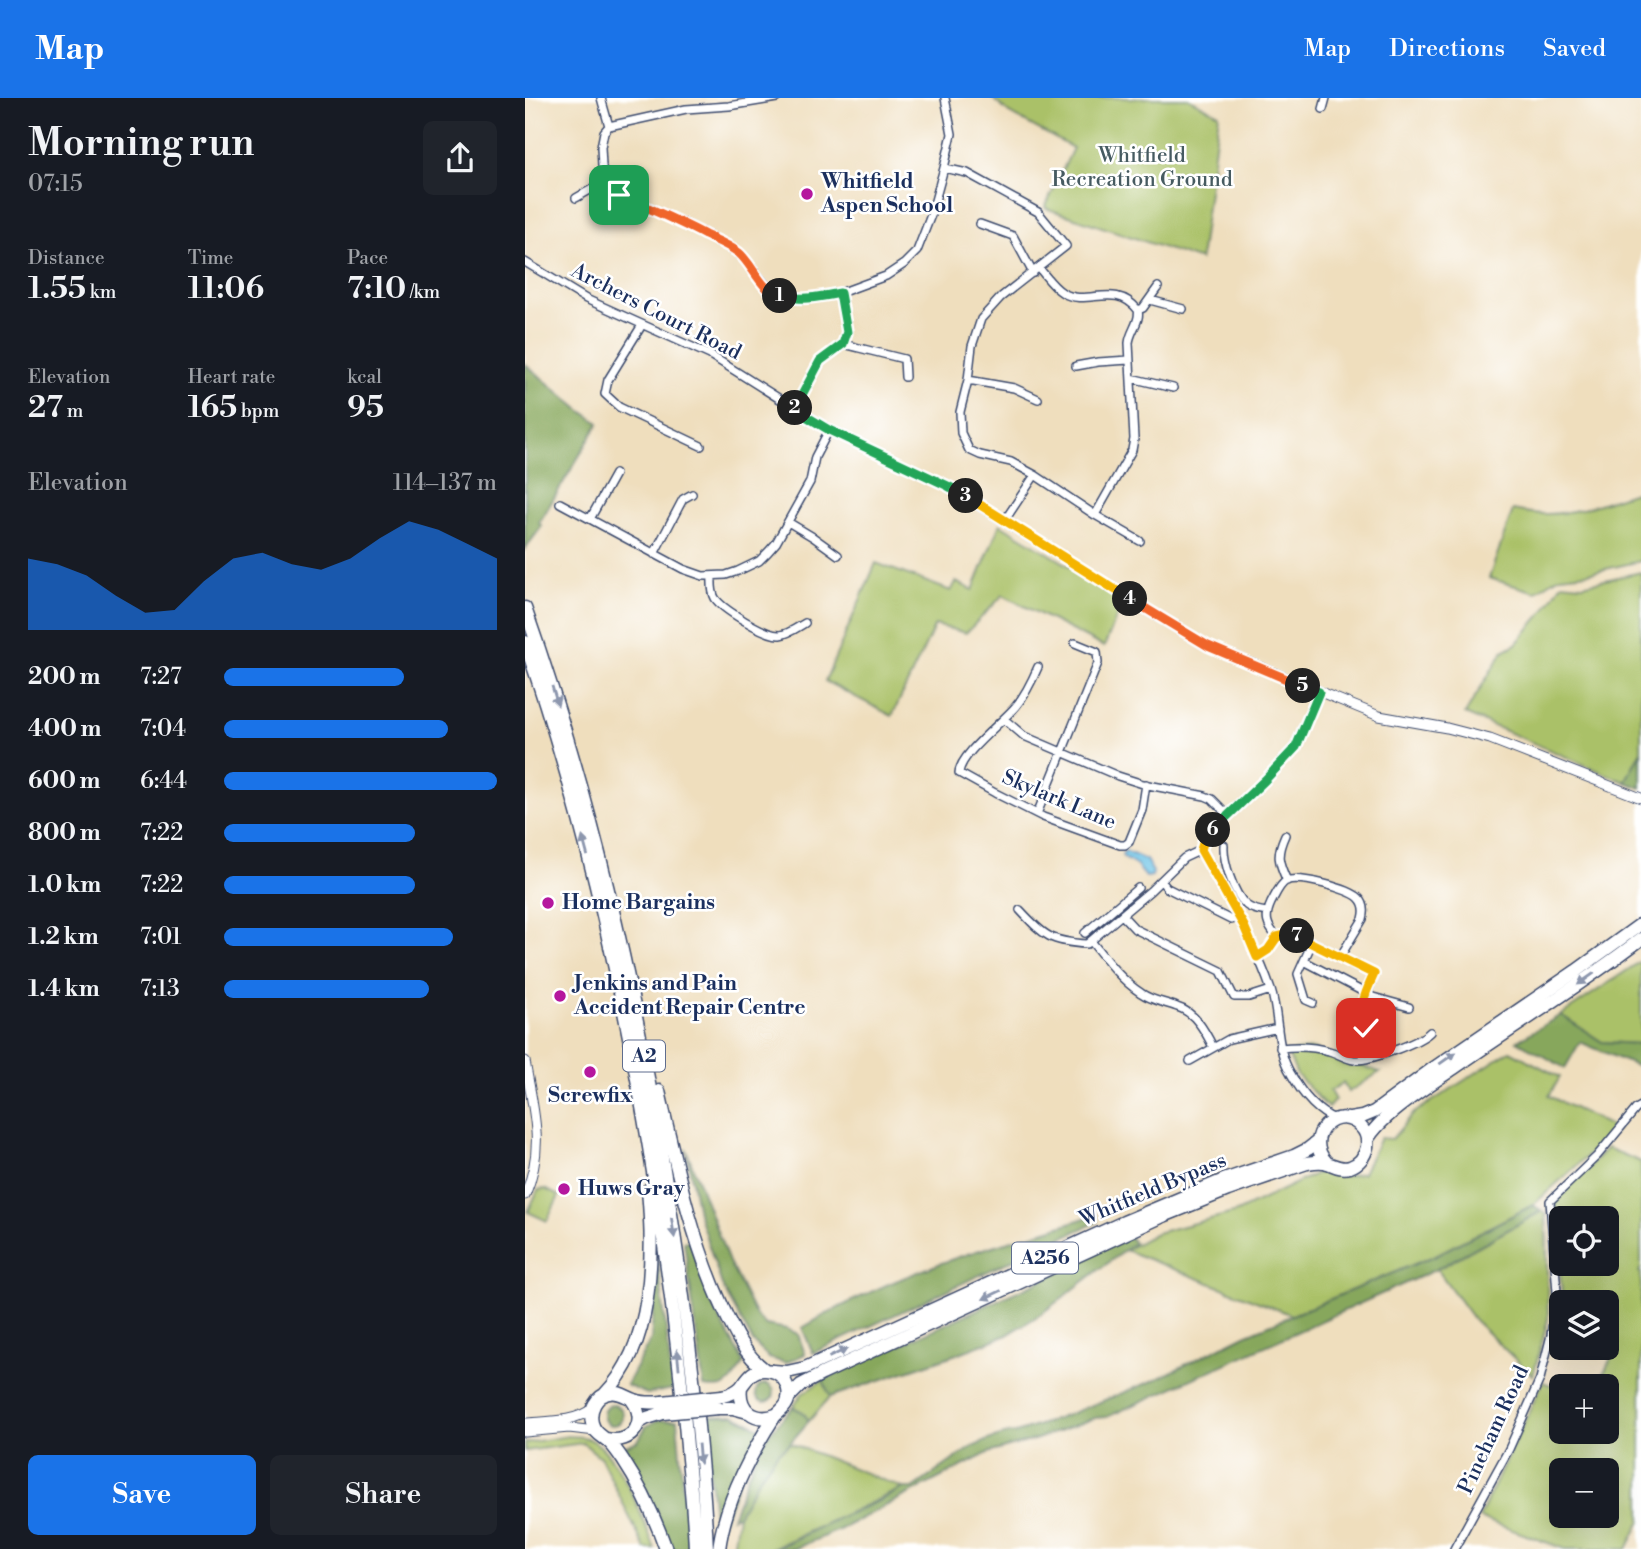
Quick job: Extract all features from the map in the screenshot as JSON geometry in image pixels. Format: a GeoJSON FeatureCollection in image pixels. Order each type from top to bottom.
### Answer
{"type":"FeatureCollection","features":[{"type":"Feature","properties":{"kind":"highway","name":"A2"},"geometry":{"type":"LineString","coordinates":[[525,608],[566,732],[596,838],[634,1003],[678,1260],[707,1549]]}},
{"type":"Feature","properties":{"kind":"highway","name":"A2"},"geometry":{"type":"LineString","coordinates":[[525,642],[558,747],[606,925],[638,1083],[675,1322],[695,1549]]}},
{"type":"Feature","properties":{"kind":"highway"},"geometry":{"type":"LineString","coordinates":[[1641,924],[1374,1112],[1363,1117],[1335,1119],[1327,1124],[1319,1137],[1320,1153],[1327,1163],[1339,1168],[1353,1166],[1360,1161],[1365,1153],[1367,1140],[1382,1121],[1422,1090],[1641,939]]}},
{"type":"Feature","properties":{"kind":"highway"},"geometry":{"type":"LineString","coordinates":[[634,1003],[642,1019],[685,1207],[717,1296],[740,1342],[751,1357],[780,1376],[788,1390],[785,1406],[776,1415],[758,1444],[740,1482],[719,1549]]}},
{"type":"Feature","properties":{"kind":"highway"},"geometry":{"type":"LineString","coordinates":[[638,1083],[650,1216],[649,1281],[631,1357],[616,1382],[597,1400],[591,1420],[596,1431],[607,1440],[633,1477],[666,1549]]}},
{"type":"Feature","properties":{"kind":"highway"},"geometry":{"type":"LineString","coordinates":[[1350,1119],[1361,1127],[1367,1140]]}},
{"type":"Feature","properties":{"kind":"highway","name":"Whitfield Bypass"},"geometry":{"type":"LineString","coordinates":[[769,1371],[787,1372],[805,1368],[1124,1222],[1224,1180],[1294,1156],[1308,1149],[1319,1137]]}},
{"type":"Feature","properties":{"kind":"highway","name":"Whitfield Bypass"},"geometry":{"type":"LineString","coordinates":[[788,1398],[801,1385],[822,1374],[1150,1222],[1297,1166],[1311,1162],[1327,1163]]}},
{"type":"Feature","properties":{"kind":"highway"},"geometry":{"type":"LineString","coordinates":[[720,1402],[741,1387],[753,1373],[769,1371]]}},
{"type":"Feature","properties":{"kind":"highway"},"geometry":{"type":"LineString","coordinates":[[741,1387],[741,1400],[748,1412]]}},
{"type":"Feature","properties":{"kind":"highway"},"geometry":{"type":"LineString","coordinates":[[604,1395],[619,1393],[632,1400],[663,1408],[720,1402],[761,1418],[776,1415]]}},
{"type":"Feature","properties":{"kind":"highway"},"geometry":{"type":"LineString","coordinates":[[607,1440],[616,1441],[632,1434],[638,1423],[638,1411],[632,1400]]}},
{"type":"Feature","properties":{"kind":"highway"},"geometry":{"type":"LineString","coordinates":[[638,1423],[663,1408]]}},
{"type":"Feature","properties":{"kind":"street"},"geometry":{"type":"LineString","coordinates":[[601,98],[609,126]]}},
{"type":"Feature","properties":{"kind":"street"},"geometry":{"type":"LineString","coordinates":[[777,98],[729,106],[686,109],[609,126],[604,132],[601,147],[604,182],[619,195],[728,246],[741,255],[774,295],[791,299],[840,293],[885,276],[905,264],[917,251],[930,215],[952,134],[945,98]]}},
{"type":"Feature","properties":{"kind":"street"},"geometry":{"type":"LineString","coordinates":[[1323,109],[1326,98]]}},
{"type":"Feature","properties":{"kind":"street"},"geometry":{"type":"LineString","coordinates":[[944,168],[967,173],[1031,208],[1042,216],[1066,246],[1001,297],[981,318],[972,346],[968,380],[960,412],[961,433],[966,446],[981,455],[1011,462],[1035,475],[1140,541]]}},
{"type":"Feature","properties":{"kind":"street"},"geometry":{"type":"LineString","coordinates":[[576,198],[604,182]]}},
{"type":"Feature","properties":{"kind":"street"},"geometry":{"type":"LineString","coordinates":[[980,224],[1013,236],[1036,270],[1064,293],[1079,298],[1113,296],[1131,303],[1138,310],[1139,318],[1129,336],[1134,439],[1132,450],[1095,515]]}},
{"type":"Feature","properties":{"kind":"street","name":"Archers Court Road"},"geometry":{"type":"LineString","coordinates":[[525,262],[586,299],[710,355],[829,430],[948,486],[1208,646],[1379,716],[1490,739],[1641,799]]}},
{"type":"Feature","properties":{"kind":"street"},"geometry":{"type":"LineString","coordinates":[[1138,310],[1150,300],[1158,286]]}},
{"type":"Feature","properties":{"kind":"street"},"geometry":{"type":"LineString","coordinates":[[794,409],[820,361],[843,344],[847,332],[840,293]]}},
{"type":"Feature","properties":{"kind":"street"},"geometry":{"type":"LineString","coordinates":[[1150,300],[1183,309]]}},
{"type":"Feature","properties":{"kind":"street"},"geometry":{"type":"LineString","coordinates":[[642,325],[608,380],[605,394],[619,407],[701,446]]}},
{"type":"Feature","properties":{"kind":"street"},"geometry":{"type":"LineString","coordinates":[[843,344],[904,359],[905,377]]}},
{"type":"Feature","properties":{"kind":"street"},"geometry":{"type":"LineString","coordinates":[[1076,366],[1129,360]]}},
{"type":"Feature","properties":{"kind":"street"},"geometry":{"type":"LineString","coordinates":[[1131,377],[1173,388]]}},
{"type":"Feature","properties":{"kind":"street"},"geometry":{"type":"LineString","coordinates":[[968,380],[1014,388],[1038,399]]}},
{"type":"Feature","properties":{"kind":"street"},"geometry":{"type":"LineString","coordinates":[[560,503],[693,573],[726,575],[759,561],[776,542],[810,482],[815,457],[829,430]]}},
{"type":"Feature","properties":{"kind":"street"},"geometry":{"type":"LineString","coordinates":[[590,519],[615,474]]}},
{"type":"Feature","properties":{"kind":"street"},"geometry":{"type":"LineString","coordinates":[[1005,520],[1035,475]]}},
{"type":"Feature","properties":{"kind":"street"},"geometry":{"type":"LineString","coordinates":[[654,554],[683,499],[692,494]]}},
{"type":"Feature","properties":{"kind":"street"},"geometry":{"type":"LineString","coordinates":[[787,522],[838,555]]}},
{"type":"Feature","properties":{"kind":"street"},"geometry":{"type":"LineString","coordinates":[[712,576],[712,592],[716,601],[759,630],[780,635],[805,623]]}},
{"type":"Feature","properties":{"kind":"street"},"geometry":{"type":"LineString","coordinates":[[1037,814],[1099,660],[1097,652],[1076,643]]}},
{"type":"Feature","properties":{"kind":"street"},"geometry":{"type":"LineString","coordinates":[[1038,667],[1018,704],[1004,719],[1024,736],[1118,776],[1205,796],[1212,799],[1228,815]]}},
{"type":"Feature","properties":{"kind":"street"},"geometry":{"type":"LineString","coordinates":[[1319,692],[1296,747],[1208,835],[1201,850],[1239,918],[1271,990],[1280,1048],[1291,1075],[1311,1103],[1318,1119],[1319,1137]]}},
{"type":"Feature","properties":{"kind":"street","name":"Skylark Lane"},"geometry":{"type":"LineString","coordinates":[[1004,719],[968,754],[960,767],[960,773],[1037,814],[1125,845],[1129,842],[1142,810],[1146,784]]}},
{"type":"Feature","properties":{"kind":"street"},"geometry":{"type":"LineString","coordinates":[[1285,835],[1279,860],[1287,880]]}},
{"type":"Feature","properties":{"kind":"street"},"geometry":{"type":"LineString","coordinates":[[1224,845],[1226,865],[1241,900],[1248,907],[1267,912]]}},
{"type":"Feature","properties":{"kind":"street"},"geometry":{"type":"LineString","coordinates":[[1020,910],[1045,934],[1059,942],[1089,943],[1184,858],[1201,850]]}},
{"type":"Feature","properties":{"kind":"street"},"geometry":{"type":"LineString","coordinates":[[1277,937],[1269,929],[1267,912],[1287,880],[1330,886],[1353,894],[1362,901],[1365,912],[1340,957]]}},
{"type":"Feature","properties":{"kind":"street"},"geometry":{"type":"LineString","coordinates":[[1161,881],[1167,888],[1231,920],[1239,918]]}},
{"type":"Feature","properties":{"kind":"street"},"geometry":{"type":"LineString","coordinates":[[1086,933],[1138,888]]}},
{"type":"Feature","properties":{"kind":"street"},"geometry":{"type":"LineString","coordinates":[[1129,895],[1136,903]]}},
{"type":"Feature","properties":{"kind":"street"},"geometry":{"type":"LineString","coordinates":[[1122,915],[1135,929],[1221,971],[1234,998],[1249,997],[1271,990]]}},
{"type":"Feature","properties":{"kind":"street"},"geometry":{"type":"LineString","coordinates":[[1098,922],[1104,930]]}},
{"type":"Feature","properties":{"kind":"street"},"geometry":{"type":"LineString","coordinates":[[1257,957],[1268,950],[1277,937],[1290,934],[1374,974],[1361,1015],[1367,1035],[1362,1059]]}},
{"type":"Feature","properties":{"kind":"street"},"geometry":{"type":"LineString","coordinates":[[1089,943],[1140,992],[1191,1014],[1213,1047]]}},
{"type":"Feature","properties":{"kind":"street"},"geometry":{"type":"LineString","coordinates":[[1312,943],[1298,971],[1298,978],[1306,1000],[1313,1003]]}},
{"type":"Feature","properties":{"kind":"street"},"geometry":{"type":"LineString","coordinates":[[1304,961],[1373,997],[1409,1007]]}},
{"type":"Feature","properties":{"kind":"street"},"geometry":{"type":"LineString","coordinates":[[1190,1061],[1229,1039],[1278,1028]]}},
{"type":"Feature","properties":{"kind":"street"},"geometry":{"type":"LineString","coordinates":[[1280,1048],[1304,1045],[1356,1060],[1383,1055],[1425,1038],[1430,1032]]}},
{"type":"Feature","properties":{"kind":"street"},"geometry":{"type":"LineString","coordinates":[[525,1061],[537,1140],[534,1168],[525,1195]]}},
{"type":"Feature","properties":{"kind":"street"},"geometry":{"type":"LineString","coordinates":[[1311,1103],[1335,1119]]}},
{"type":"Feature","properties":{"kind":"street","name":"Pineham Road"},"geometry":{"type":"LineString","coordinates":[[1454,1549],[1509,1449],[1540,1379],[1551,1335],[1557,1292],[1550,1201],[1597,1156],[1636,1109],[1641,1107]]}},
{"type":"Feature","properties":{"kind":"street"},"geometry":{"type":"LineString","coordinates":[[525,1423],[573,1418],[593,1408]]}},
{"type":"Feature","properties":{"kind":"street"},"geometry":{"type":"LineString","coordinates":[[525,1432],[569,1429],[596,1431]]}},
{"type":"Feature","properties":{"kind":"green space","name":"Whitfield Recreation Ground"},"geometry":{"type":"Polygon","coordinates":[[[992,98],[1188,98],[1219,114],[1200,260],[1045,208],[1073,148],[1009,113],[992,98]]]}},
{"type":"Feature","properties":{"kind":"green space"},"geometry":{"type":"Polygon","coordinates":[[[525,364],[599,423],[539,523],[542,526],[525,549],[525,364]]]}},
{"type":"Feature","properties":{"kind":"green space"},"geometry":{"type":"Polygon","coordinates":[[[1641,490],[1641,561],[1588,573],[1560,576],[1535,592],[1489,578],[1513,510],[1542,514],[1570,512],[1641,490]]]}},
{"type":"Feature","properties":{"kind":"green space"},"geometry":{"type":"Polygon","coordinates":[[[1000,524],[1124,599],[1104,647],[1003,595],[966,633],[935,625],[892,716],[825,681],[876,563],[951,591],[956,582],[973,590],[1000,524]]]}},
{"type":"Feature","properties":{"kind":"green space"},"geometry":{"type":"Polygon","coordinates":[[[1641,572],[1641,751],[1625,782],[1465,714],[1503,651],[1516,644],[1544,611],[1562,583],[1582,585],[1641,572]]]}},
{"type":"Feature","properties":{"kind":"green space"},"geometry":{"type":"Polygon","coordinates":[[[1641,751],[1641,788],[1625,782],[1641,751]]]}},
{"type":"Feature","properties":{"kind":"green space"},"geometry":{"type":"Polygon","coordinates":[[[1641,961],[1641,1044],[1602,1042],[1561,1015],[1641,961]]]}},
{"type":"Feature","properties":{"kind":"green space"},"geometry":{"type":"Polygon","coordinates":[[[1561,1015],[1602,1042],[1641,1044],[1641,1068],[1580,1042],[1565,1068],[1517,1041],[1561,1015]]]}},
{"type":"Feature","properties":{"kind":"green space"},"geometry":{"type":"Polygon","coordinates":[[[1312,1049],[1380,1072],[1348,1092],[1343,1083],[1330,1091],[1335,1100],[1328,1108],[1297,1075],[1287,1052],[1312,1049]]]}},
{"type":"Feature","properties":{"kind":"green space"},"geometry":{"type":"Polygon","coordinates":[[[1510,1051],[1560,1077],[1549,1096],[1617,1129],[1533,1205],[1434,1256],[1292,1315],[1125,1250],[1156,1233],[1237,1212],[1321,1171],[1342,1177],[1363,1173],[1380,1138],[1392,1139],[1414,1113],[1510,1051]]]}},
{"type":"Feature","properties":{"kind":"green space"},"geometry":{"type":"Polygon","coordinates":[[[1607,1148],[1641,1162],[1641,1521],[1627,1549],[1565,1549],[1479,1518],[1543,1382],[1549,1384],[1549,1444],[1619,1444],[1619,1374],[1604,1374],[1610,1360],[1619,1360],[1619,1290],[1562,1290],[1560,1276],[1619,1276],[1619,1206],[1554,1206],[1554,1201],[1607,1148]]]}},
{"type":"Feature","properties":{"kind":"green space"},"geometry":{"type":"Polygon","coordinates":[[[686,1149],[729,1262],[756,1316],[766,1325],[798,1334],[805,1354],[786,1363],[769,1358],[753,1342],[723,1288],[698,1213],[686,1149]]]}},
{"type":"Feature","properties":{"kind":"green space"},"geometry":{"type":"Polygon","coordinates":[[[545,1189],[559,1196],[547,1221],[528,1212],[538,1190],[545,1189]]]}},
{"type":"Feature","properties":{"kind":"green space"},"geometry":{"type":"Polygon","coordinates":[[[1533,1205],[1542,1211],[1437,1269],[1107,1417],[1095,1418],[988,1453],[839,1530],[794,1549],[774,1549],[903,1488],[913,1488],[970,1448],[1057,1419],[1155,1380],[1245,1335],[1434,1256],[1533,1205]]]}},
{"type":"Feature","properties":{"kind":"green space"},"geometry":{"type":"Polygon","coordinates":[[[1542,1211],[1546,1214],[1548,1319],[1533,1376],[1474,1320],[1437,1269],[1542,1211]]]}},
{"type":"Feature","properties":{"kind":"green space"},"geometry":{"type":"Polygon","coordinates":[[[1096,1214],[1098,1222],[813,1353],[802,1328],[851,1301],[929,1268],[1096,1214]]]}},
{"type":"Feature","properties":{"kind":"green space"},"geometry":{"type":"Polygon","coordinates":[[[1129,1236],[1134,1243],[1041,1314],[1007,1335],[830,1397],[823,1380],[1044,1279],[1129,1236]]]}},
{"type":"Feature","properties":{"kind":"green space"},"geometry":{"type":"Polygon","coordinates":[[[689,1240],[713,1307],[744,1363],[728,1384],[719,1388],[704,1387],[684,1242],[689,1240]]]}},
{"type":"Feature","properties":{"kind":"green space"},"geometry":{"type":"Polygon","coordinates":[[[658,1261],[673,1389],[647,1394],[626,1385],[651,1339],[658,1261]]]}},
{"type":"Feature","properties":{"kind":"green space"},"geometry":{"type":"Polygon","coordinates":[[[823,1380],[830,1397],[809,1421],[803,1412],[793,1407],[802,1394],[823,1380]]]}},
{"type":"Feature","properties":{"kind":"green space"},"geometry":{"type":"Polygon","coordinates":[[[765,1384],[771,1387],[774,1393],[771,1399],[765,1402],[759,1399],[756,1393],[759,1387],[765,1384]]]}},
{"type":"Feature","properties":{"kind":"green space"},"geometry":{"type":"Polygon","coordinates":[[[613,1405],[620,1408],[623,1415],[620,1422],[613,1425],[606,1422],[603,1415],[606,1408],[613,1405]]]}},
{"type":"Feature","properties":{"kind":"green space"},"geometry":{"type":"Polygon","coordinates":[[[793,1407],[803,1412],[809,1421],[777,1454],[759,1478],[738,1515],[732,1517],[759,1450],[793,1407]]]}},
{"type":"Feature","properties":{"kind":"green space"},"geometry":{"type":"Polygon","coordinates":[[[733,1415],[760,1428],[718,1534],[715,1527],[704,1416],[733,1415]]]}},
{"type":"Feature","properties":{"kind":"green space"},"geometry":{"type":"Polygon","coordinates":[[[658,1420],[677,1420],[688,1549],[673,1549],[642,1482],[621,1448],[638,1441],[646,1426],[658,1420]]]}},
{"type":"Feature","properties":{"kind":"green space"},"geometry":{"type":"Polygon","coordinates":[[[568,1436],[589,1439],[610,1457],[629,1488],[655,1549],[645,1549],[601,1458],[583,1443],[525,1451],[525,1443],[568,1436]]]}},
{"type":"Feature","properties":{"kind":"green space"},"geometry":{"type":"Polygon","coordinates":[[[790,1443],[903,1488],[770,1549],[733,1549],[738,1515],[759,1478],[777,1454],[790,1443]]]}},
{"type":"Feature","properties":{"kind":"water"},"geometry":{"type":"Polygon","coordinates":[[[1125,851],[1146,860],[1153,872],[1152,876],[1146,877],[1137,866],[1123,857],[1125,851]]]}},
{"type":"Feature","properties":{"kind":"place","name":"Whitfield Aspen School"},"geometry":{"type":"Point","coordinates":[807,194]}},
{"type":"Feature","properties":{"kind":"place","name":"Home Bargains"},"geometry":{"type":"Point","coordinates":[548,903]}},
{"type":"Feature","properties":{"kind":"place","name":"Jenkins and Pain Accident Repair Centre"},"geometry":{"type":"Point","coordinates":[560,996]}},
{"type":"Feature","properties":{"kind":"place","name":"Screwfix"},"geometry":{"type":"Point","coordinates":[590,1072]}},
{"type":"Feature","properties":{"kind":"place","name":"Huws Gray"},"geometry":{"type":"Point","coordinates":[564,1189]}},
{"type":"Feature","properties":{"kind":"route"},"geometry":{"type":"LineString","coordinates":[[619,195],[728,246],[741,255],[774,295],[791,299],[840,293],[847,332],[843,344],[820,361],[794,409],[829,430],[948,486],[1208,646],[1319,692],[1296,747],[1208,835],[1201,850],[1244,926],[1257,957],[1266,952],[1277,937],[1290,934],[1374,974],[1361,1010],[1366,1028]]}}]}
